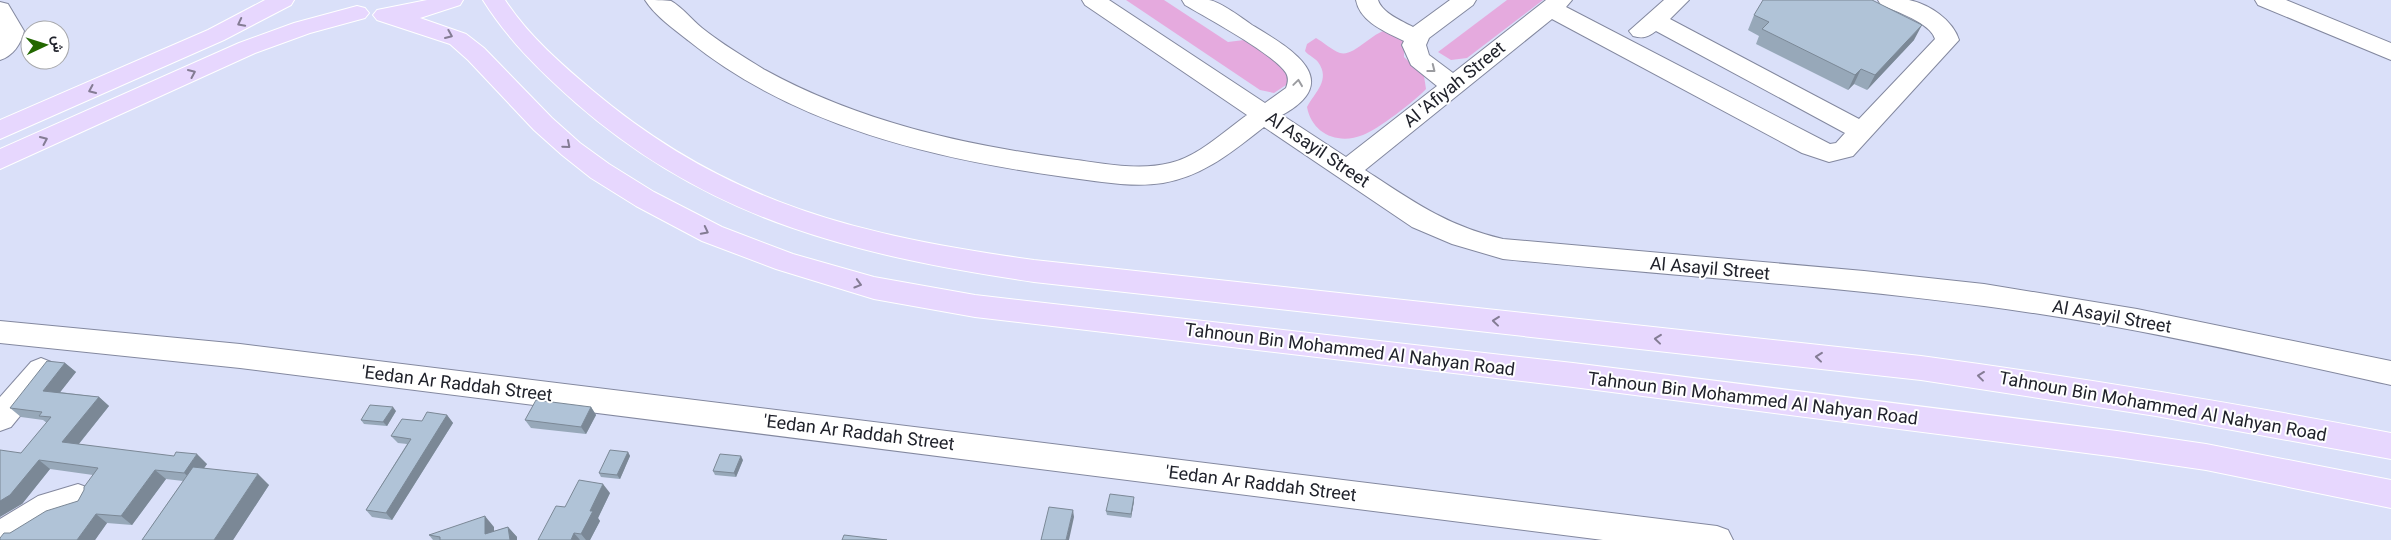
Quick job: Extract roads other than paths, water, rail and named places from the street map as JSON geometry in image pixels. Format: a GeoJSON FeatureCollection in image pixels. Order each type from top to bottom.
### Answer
{"type":"FeatureCollection","features":[{"type":"Feature","properties":{"kind":"main road"},"geometry":{"type":"LineString","coordinates":[[0,130],[216,35],[283,0]]}},
{"type":"Feature","properties":{"kind":"main road"},"geometry":{"type":"LineString","coordinates":[[331,0],[357,13],[386,15],[416,12],[452,0]]}},
{"type":"Feature","properties":{"kind":"main road","name":"Tahnoun Bin Mohammed Al Nahyan Road"},"geometry":{"type":"LineString","coordinates":[[494,0],[515,30],[594,108],[668,161],[738,198],[772,212],[883,246],[940,258],[1034,271],[1912,367],[2054,386],[2300,428],[2391,446]]}},
{"type":"Feature","properties":{"kind":"main road"},"geometry":{"type":"LineString","coordinates":[[0,160],[247,48],[302,28],[357,13]]}},
{"type":"Feature","properties":{"kind":"main road","name":"Tahnoun Bin Mohammed Al Nahyan Road"},"geometry":{"type":"LineString","coordinates":[[386,15],[458,39],[476,54],[543,124],[571,149],[600,172],[644,199],[712,234],[786,262],[874,288],[975,306],[1573,375],[2117,444],[2206,457],[2391,494]]}},
{"type":"Feature","properties":{"kind":"street"},"geometry":{"type":"LineString","coordinates":[[656,0],[718,51],[744,68],[803,98],[894,133],[990,156],[1083,170],[1142,175],[1168,173],[1202,160],[1265,114],[1292,97],[1298,90],[1300,82],[1299,73],[1295,66],[1286,58],[1193,0]]}},
{"type":"Feature","properties":{"kind":"street","name":"Al Asayil Street"},"geometry":{"type":"LineString","coordinates":[[1093,0],[1349,169],[1421,220],[1446,233],[1474,243],[1503,249],[1856,281],[1984,296],[2120,316],[2391,373]]}},
{"type":"Feature","properties":{"kind":"street"},"geometry":{"type":"LineString","coordinates":[[1367,0],[1368,9],[1374,14],[1416,38]]}},
{"type":"Feature","properties":{"kind":"street"},"geometry":{"type":"LineString","coordinates":[[1452,85],[1419,59],[1414,45],[1416,38],[1465,0]]}},
{"type":"Feature","properties":{"kind":"street"},"geometry":{"type":"LineString","coordinates":[[1624,45],[1678,0]]}},
{"type":"Feature","properties":{"kind":"street"},"geometry":{"type":"LineString","coordinates":[[1556,4],[1624,45],[1820,151],[1837,152],[1844,150],[1947,40],[1944,31],[1935,22],[1889,0]]}},
{"type":"Feature","properties":{"kind":"street"},"geometry":{"type":"LineString","coordinates":[[2266,0],[2391,52]]}},
{"type":"Feature","properties":{"kind":"street","name":"Al 'Afiyah Street"},"geometry":{"type":"LineString","coordinates":[[1349,169],[1556,4]]}},
{"type":"Feature","properties":{"kind":"street"},"geometry":{"type":"LineString","coordinates":[[0,9],[12,31],[10,40],[0,52]]}},
{"type":"Feature","properties":{"kind":"street"},"geometry":{"type":"LineString","coordinates":[[1654,20],[1862,131]]}},
{"type":"Feature","properties":{"kind":"street","name":"'Eedan Ar Raddah Street"},"geometry":{"type":"LineString","coordinates":[[0,332],[51,356],[250,358],[871,433],[1278,486],[1561,530],[1717,540]]}},
{"type":"Feature","properties":{"kind":"street"},"geometry":{"type":"LineString","coordinates":[[0,418],[51,356]]}},
{"type":"Feature","properties":{"kind":"street"},"geometry":{"type":"LineString","coordinates":[[0,536],[49,506],[78,498]]}}]}
